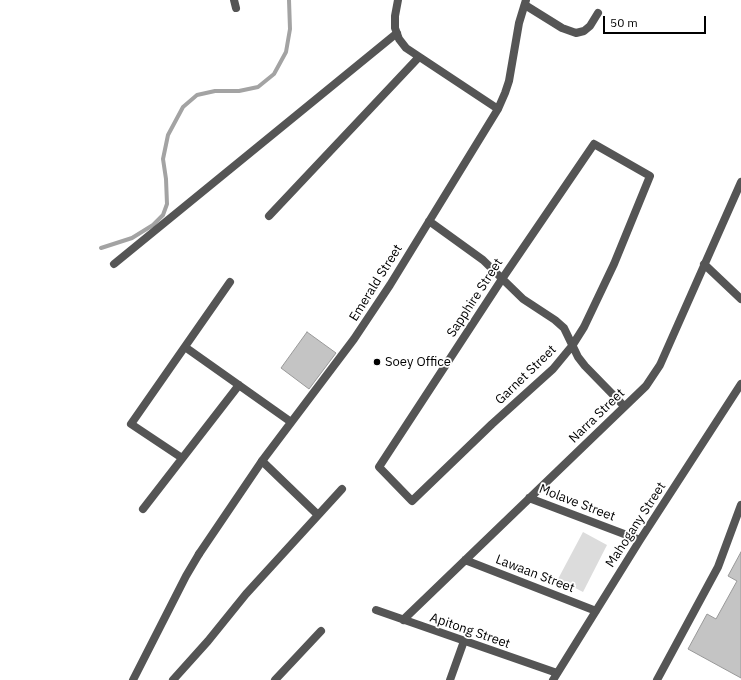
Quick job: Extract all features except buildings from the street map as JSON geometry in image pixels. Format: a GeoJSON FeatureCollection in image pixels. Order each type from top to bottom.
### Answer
{"type":"FeatureCollection","features":[{"type":"Feature","properties":{"kind":"street"},"geometry":{"type":"LineString","coordinates":[[398,0],[395,16],[396,28],[399,39],[406,48],[498,109]]}},
{"type":"Feature","properties":{"kind":"street"},"geometry":{"type":"LineString","coordinates":[[525,2],[562,28],[576,33],[584,31],[590,26],[598,13]]}},
{"type":"Feature","properties":{"kind":"street","name":"Emerald Street"},"geometry":{"type":"LineString","coordinates":[[133,680],[198,554],[262,461],[354,339],[498,109],[509,81],[519,22],[525,2]]}},
{"type":"Feature","properties":{"kind":"street"},"geometry":{"type":"LineString","coordinates":[[114,264],[397,33]]}},
{"type":"Feature","properties":{"kind":"street"},"geometry":{"type":"LineString","coordinates":[[269,216],[419,57]]}},
{"type":"Feature","properties":{"kind":"street","name":"Garnet Street"},"geometry":{"type":"LineString","coordinates":[[412,501],[492,424],[553,369],[572,346],[584,327],[614,264],[650,176],[594,144]]}},
{"type":"Feature","properties":{"kind":"street","name":"Sapphire Street"},"geometry":{"type":"LineString","coordinates":[[412,501],[379,468],[502,279],[594,144]]}},
{"type":"Feature","properties":{"kind":"street","name":"Narra Street"},"geometry":{"type":"LineString","coordinates":[[403,620],[646,386],[660,365],[741,183]]}},
{"type":"Feature","properties":{"kind":"street"},"geometry":{"type":"LineString","coordinates":[[429,221],[483,260],[522,299],[556,320],[564,328],[578,357],[585,366],[624,406]]}},
{"type":"Feature","properties":{"kind":"street"},"geometry":{"type":"LineString","coordinates":[[704,264],[741,299]]}},
{"type":"Feature","properties":{"kind":"street"},"geometry":{"type":"LineString","coordinates":[[182,458],[131,424],[230,282]]}},
{"type":"Feature","properties":{"kind":"street"},"geometry":{"type":"LineString","coordinates":[[185,347],[291,422]]}},
{"type":"Feature","properties":{"kind":"street","name":"Mahogany Street"},"geometry":{"type":"LineString","coordinates":[[555,677],[640,540],[741,384]]}},
{"type":"Feature","properties":{"kind":"street"},"geometry":{"type":"LineString","coordinates":[[143,508],[239,385]]}},
{"type":"Feature","properties":{"kind":"street"},"geometry":{"type":"LineString","coordinates":[[262,461],[318,516]]}},
{"type":"Feature","properties":{"kind":"street"},"geometry":{"type":"LineString","coordinates":[[173,680],[208,641],[246,594],[342,489]]}},
{"type":"Feature","properties":{"kind":"street","name":"Molave Street"},"geometry":{"type":"LineString","coordinates":[[529,498],[640,540]]}},
{"type":"Feature","properties":{"kind":"street"},"geometry":{"type":"LineString","coordinates":[[657,680],[718,567],[741,505]]}},
{"type":"Feature","properties":{"kind":"street","name":"Lawaan Street"},"geometry":{"type":"LineString","coordinates":[[465,560],[596,611]]}},
{"type":"Feature","properties":{"kind":"street","name":"Apitong Street"},"geometry":{"type":"LineString","coordinates":[[376,610],[464,641],[555,677]]}},
{"type":"Feature","properties":{"kind":"street"},"geometry":{"type":"LineString","coordinates":[[275,680],[321,631]]}},
{"type":"Feature","properties":{"kind":"street"},"geometry":{"type":"LineString","coordinates":[[450,680],[464,641]]}},
{"type":"Feature","properties":{"kind":"shaded area"},"geometry":{"type":"Polygon","coordinates":[[[583,532],[607,545],[583,592],[558,579],[583,532]]]}},
{"type":"Feature","properties":{"kind":"waterway"},"geometry":{"type":"LineString","coordinates":[[101,248],[132,238],[153,225],[163,215],[167,204],[166,179],[163,159],[168,135],[183,107],[197,95],[215,91],[239,91],[258,87],[274,74],[286,52],[290,29],[289,0]]}},
{"type":"Feature","properties":{"kind":"place","name":"Soey Office"},"geometry":{"type":"Point","coordinates":[377,362]}}]}
